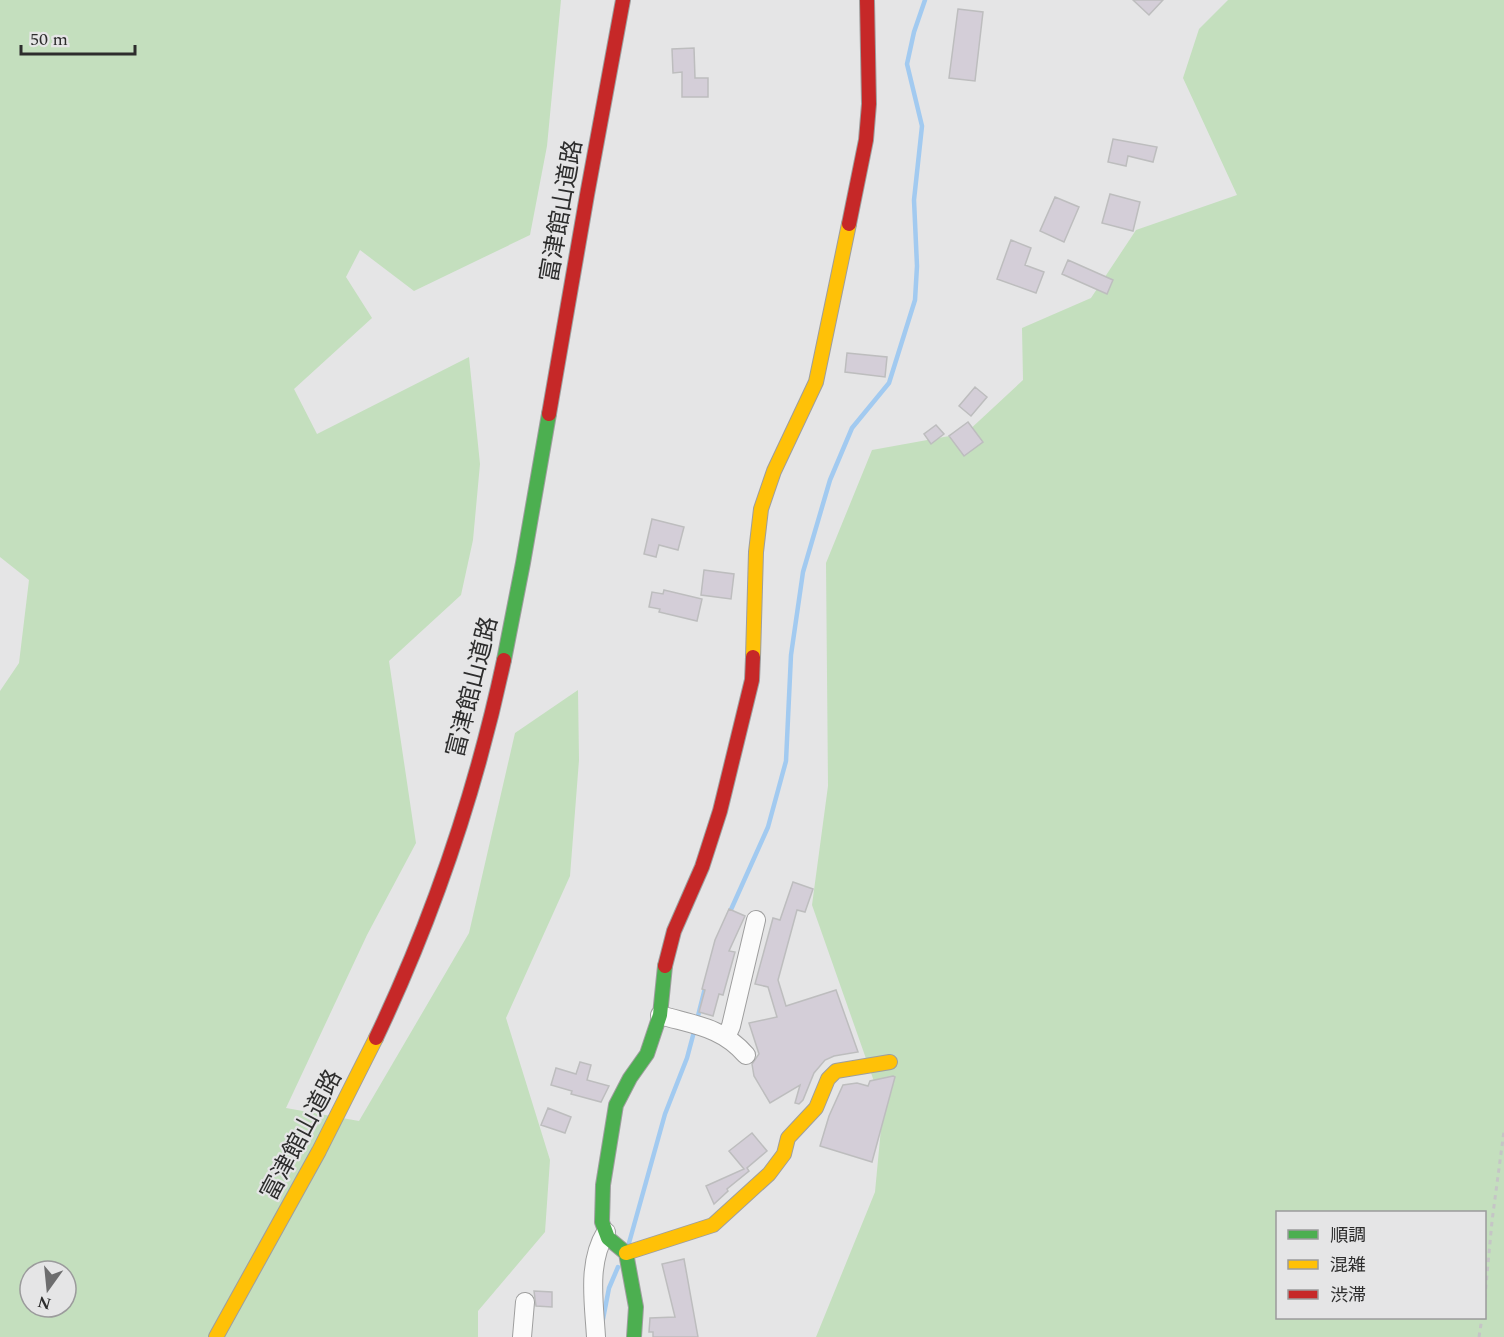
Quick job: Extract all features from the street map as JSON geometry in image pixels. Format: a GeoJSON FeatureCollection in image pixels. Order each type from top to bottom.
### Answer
{"type":"FeatureCollection","features":[{"type":"Feature","properties":{"kind":"main road","name":"富津館山道路"},"geometry":{"type":"LineString","coordinates":[[216,1337],[296,1195],[378,1035],[424,924],[467,803],[495,699],[516,602],[580,226],[623,0]]}},
{"type":"Feature","properties":{"kind":"main road"},"geometry":{"type":"LineString","coordinates":[[634,1337],[636,1307],[626,1253],[608,1238],[602,1222],[603,1185],[616,1105],[630,1078],[647,1054],[660,1014],[666,960],[674,931],[702,867],[720,811],[746,709],[752,680],[756,552],[761,509],[774,471],[816,382],[866,140],[869,104],[867,0]]}},
{"type":"Feature","properties":{"kind":"main road"},"geometry":{"type":"LineString","coordinates":[[626,1253],[713,1225],[769,1174],[784,1154],[788,1138],[816,1108],[828,1078],[836,1071],[890,1062]]}},
{"type":"Feature","properties":{"kind":"street"},"geometry":{"type":"LineString","coordinates":[[726,1036],[731,1026],[756,920]]}},
{"type":"Feature","properties":{"kind":"street"},"geometry":{"type":"LineString","coordinates":[[660,1014],[721,1033],[736,1043],[746,1055]]}},
{"type":"Feature","properties":{"kind":"street"},"geometry":{"type":"LineString","coordinates":[[596,1337],[593,1270],[599,1243],[606,1232]]}},
{"type":"Feature","properties":{"kind":"street"},"geometry":{"type":"LineString","coordinates":[[522,1337],[525,1302]]}},
{"type":"Feature","properties":{"kind":"path"},"geometry":{"type":"LineString","coordinates":[[1486,1295],[1492,1221],[1504,1131]]}},
{"type":"Feature","properties":{"kind":"path"},"geometry":{"type":"LineString","coordinates":[[1479,1337],[1482,1319]]}},
{"type":"Feature","properties":{"kind":"green space"},"geometry":{"type":"Polygon","coordinates":[[[0,0],[561,0],[547,146],[530,235],[414,291],[360,250],[346,277],[372,318],[294,389],[317,434],[469,357],[480,464],[473,540],[461,595],[389,661],[416,843],[367,935],[286,1108],[359,1121],[469,933],[515,733],[578,690],[579,760],[570,876],[506,1018],[550,1160],[545,1232],[478,1311],[478,1337],[0,1337],[0,691],[19,663],[29,580],[0,557],[0,0]]]}},
{"type":"Feature","properties":{"kind":"green space"},"geometry":{"type":"Polygon","coordinates":[[[1228,0],[1504,0],[1504,1337],[816,1337],[875,1192],[883,1107],[812,905],[828,786],[826,563],[872,450],[966,433],[1023,380],[1022,328],[1091,298],[1136,230],[1237,195],[1183,78],[1199,29],[1228,0]]]}},
{"type":"Feature","properties":{"kind":"building"},"geometry":{"type":"Polygon","coordinates":[[[1133,0],[1163,0],[1149,15],[1133,0]]]}},
{"type":"Feature","properties":{"kind":"building"},"geometry":{"type":"Polygon","coordinates":[[[958,9],[983,12],[975,81],[949,78],[958,9]]]}},
{"type":"Feature","properties":{"kind":"building"},"geometry":{"type":"Polygon","coordinates":[[[694,48],[695,78],[708,78],[708,97],[682,97],[682,72],[673,73],[672,49],[694,48]]]}},
{"type":"Feature","properties":{"kind":"building"},"geometry":{"type":"Polygon","coordinates":[[[1113,139],[1157,147],[1153,162],[1128,156],[1126,166],[1108,162],[1113,139]]]}},
{"type":"Feature","properties":{"kind":"building"},"geometry":{"type":"Polygon","coordinates":[[[1110,194],[1140,202],[1133,231],[1102,223],[1110,194]]]}},
{"type":"Feature","properties":{"kind":"building"},"geometry":{"type":"Polygon","coordinates":[[[1055,197],[1079,207],[1064,242],[1040,231],[1055,197]]]}},
{"type":"Feature","properties":{"kind":"building"},"geometry":{"type":"Polygon","coordinates":[[[1011,240],[1031,248],[1025,265],[1044,272],[1036,293],[997,279],[1011,240]]]}},
{"type":"Feature","properties":{"kind":"building"},"geometry":{"type":"Polygon","coordinates":[[[1068,260],[1113,280],[1107,294],[1062,274],[1068,260]]]}},
{"type":"Feature","properties":{"kind":"building"},"geometry":{"type":"Polygon","coordinates":[[[847,353],[887,357],[885,377],[845,372],[847,353]]]}},
{"type":"Feature","properties":{"kind":"building"},"geometry":{"type":"Polygon","coordinates":[[[975,387],[987,397],[971,416],[959,406],[975,387]]]}},
{"type":"Feature","properties":{"kind":"building"},"geometry":{"type":"Polygon","coordinates":[[[968,422],[983,442],[964,456],[949,436],[968,422]]]}},
{"type":"Feature","properties":{"kind":"building"},"geometry":{"type":"Polygon","coordinates":[[[936,425],[944,434],[931,444],[924,434],[936,425]]]}},
{"type":"Feature","properties":{"kind":"building"},"geometry":{"type":"Polygon","coordinates":[[[652,519],[684,527],[678,550],[659,545],[656,557],[644,554],[652,519]]]}},
{"type":"Feature","properties":{"kind":"building"},"geometry":{"type":"Polygon","coordinates":[[[704,570],[734,574],[731,599],[701,595],[704,570]]]}},
{"type":"Feature","properties":{"kind":"building"},"geometry":{"type":"Polygon","coordinates":[[[664,590],[702,599],[697,621],[659,612],[660,609],[649,607],[652,592],[663,594],[664,590]]]}},
{"type":"Feature","properties":{"kind":"building"},"geometry":{"type":"Polygon","coordinates":[[[793,882],[813,889],[805,912],[797,910],[778,980],[786,1006],[836,990],[858,1052],[825,1060],[814,1073],[803,1100],[799,1104],[795,1103],[800,1085],[770,1103],[754,1076],[752,1064],[759,1054],[749,1023],[777,1017],[768,987],[755,984],[773,918],[780,920],[793,882]]]}},
{"type":"Feature","properties":{"kind":"building"},"geometry":{"type":"Polygon","coordinates":[[[729,909],[745,916],[729,951],[735,952],[723,995],[719,994],[713,1016],[699,1012],[705,990],[702,989],[715,940],[729,909]]]}},
{"type":"Feature","properties":{"kind":"building"},"geometry":{"type":"Polygon","coordinates":[[[580,1062],[591,1065],[587,1080],[609,1086],[601,1102],[571,1094],[572,1091],[551,1085],[556,1068],[576,1074],[580,1062]]]}},
{"type":"Feature","properties":{"kind":"building"},"geometry":{"type":"Polygon","coordinates":[[[895,1077],[872,1162],[820,1146],[829,1116],[843,1085],[857,1083],[868,1086],[870,1081],[895,1077]]]}},
{"type":"Feature","properties":{"kind":"building"},"geometry":{"type":"Polygon","coordinates":[[[548,1108],[571,1117],[565,1133],[541,1125],[548,1108]]]}},
{"type":"Feature","properties":{"kind":"building"},"geometry":{"type":"Polygon","coordinates":[[[752,1133],[767,1151],[747,1168],[749,1171],[727,1189],[728,1191],[714,1204],[706,1186],[744,1169],[729,1151],[752,1133]]]}},
{"type":"Feature","properties":{"kind":"building"},"geometry":{"type":"Polygon","coordinates":[[[684,1259],[698,1337],[653,1337],[653,1332],[649,1332],[650,1318],[675,1317],[662,1264],[684,1259]]]}},
{"type":"Feature","properties":{"kind":"building"},"geometry":{"type":"Polygon","coordinates":[[[534,1291],[552,1292],[552,1307],[536,1306],[534,1291]]]}},
{"type":"Feature","properties":{"kind":"waterway"},"geometry":{"type":"LineString","coordinates":[[729,914],[768,827],[786,761],[791,655],[803,572],[830,480],[852,428],[889,383],[915,300],[917,266],[914,200],[922,126],[907,64],[914,32],[925,0]]}},
{"type":"Feature","properties":{"kind":"waterway"},"geometry":{"type":"LineString","coordinates":[[697,1020],[706,984]]}},
{"type":"Feature","properties":{"kind":"waterway"},"geometry":{"type":"LineString","coordinates":[[629,1243],[665,1114],[687,1058],[695,1028]]}},
{"type":"Feature","properties":{"kind":"waterway"},"geometry":{"type":"LineString","coordinates":[[603,1319],[609,1288],[618,1267]]}},
{"type":"Feature","properties":{"kind":"traffic: fast"},"geometry":{"type":"LineString","coordinates":[[504,660],[549,414]]}},
{"type":"Feature","properties":{"kind":"traffic: fast"},"geometry":{"type":"LineString","coordinates":[[634,1337],[636,1307],[626,1253],[608,1238],[602,1222],[603,1185],[616,1105],[630,1078],[647,1054],[660,1015],[665,966]]}},
{"type":"Feature","properties":{"kind":"traffic: slow"},"geometry":{"type":"LineString","coordinates":[[753,657],[756,552],[761,509],[774,471],[816,382],[849,224]]}},
{"type":"Feature","properties":{"kind":"traffic: slow"},"geometry":{"type":"LineString","coordinates":[[216,1337],[319,1151],[376,1038]]}},
{"type":"Feature","properties":{"kind":"traffic: slow"},"geometry":{"type":"LineString","coordinates":[[626,1253],[713,1225],[769,1174],[784,1154],[788,1138],[816,1108],[828,1079],[836,1071],[890,1062]]}},
{"type":"Feature","properties":{"kind":"traffic: jam"},"geometry":{"type":"LineString","coordinates":[[549,414],[623,0]]}},
{"type":"Feature","properties":{"kind":"traffic: jam"},"geometry":{"type":"LineString","coordinates":[[849,224],[866,140],[869,104],[867,0]]}},
{"type":"Feature","properties":{"kind":"traffic: jam"},"geometry":{"type":"LineString","coordinates":[[665,966],[674,931],[702,867],[720,811],[752,680],[753,657]]}},
{"type":"Feature","properties":{"kind":"traffic: jam"},"geometry":{"type":"LineString","coordinates":[[376,1038],[416,947],[451,853],[480,757],[504,660]]}}]}
